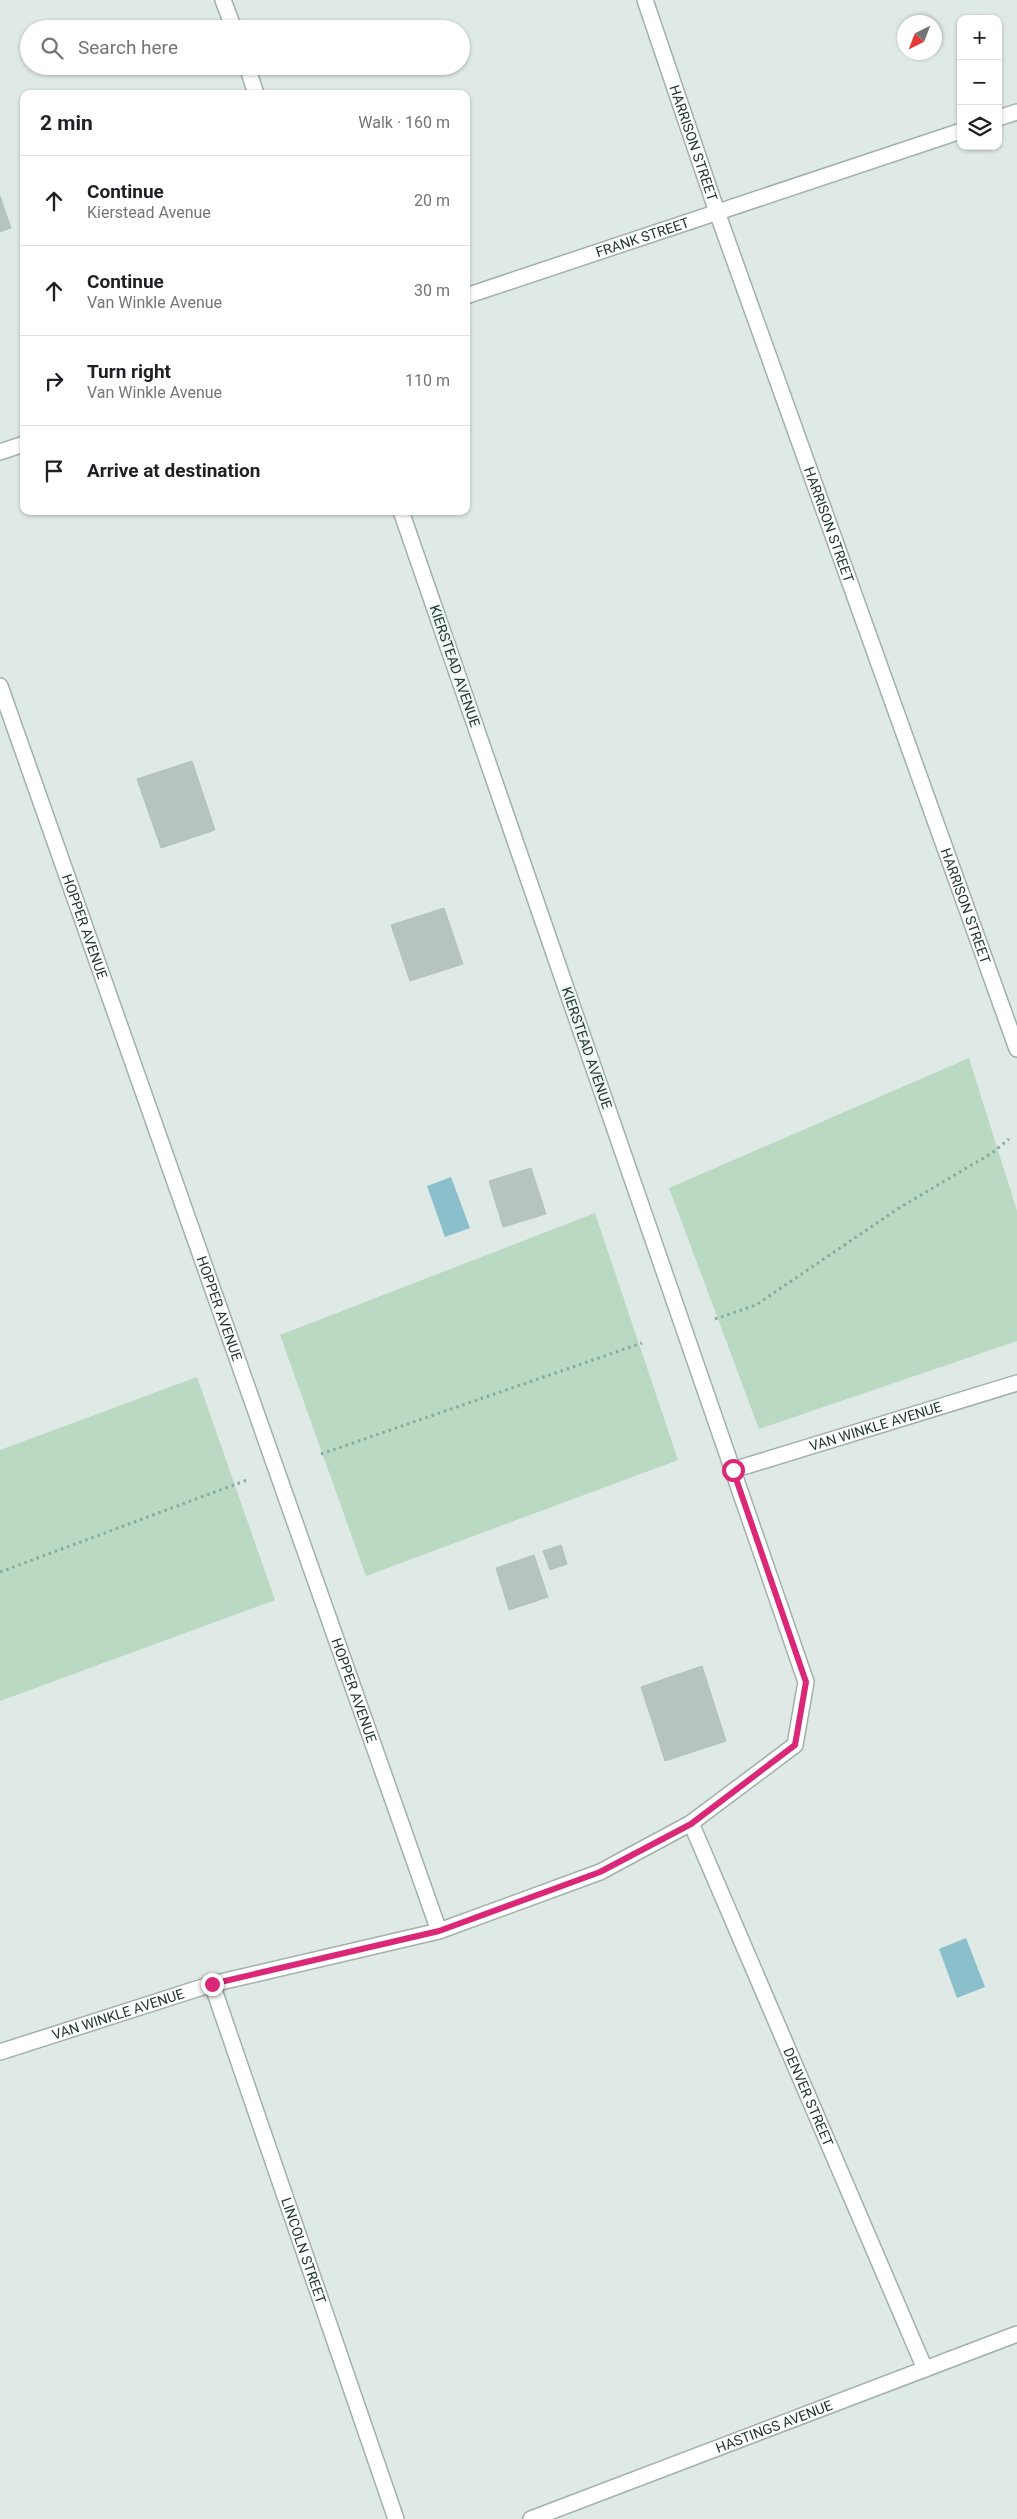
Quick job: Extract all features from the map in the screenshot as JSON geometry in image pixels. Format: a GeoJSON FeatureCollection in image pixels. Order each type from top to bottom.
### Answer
{"type":"FeatureCollection","features":[{"type":"Feature","properties":{"kind":"street"},"geometry":{"type":"LineString","coordinates":[[224,0],[231,20]]}},
{"type":"Feature","properties":{"kind":"street","name":"HARRISON STREET"},"geometry":{"type":"LineString","coordinates":[[645,0],[717,212],[1017,1049]]}},
{"type":"Feature","properties":{"kind":"street"},"geometry":{"type":"LineString","coordinates":[[250,75],[255,90]]}},
{"type":"Feature","properties":{"kind":"street"},"geometry":{"type":"LineString","coordinates":[[1002,117],[1017,112]]}},
{"type":"Feature","properties":{"kind":"street","name":"FRANK STREET"},"geometry":{"type":"LineString","coordinates":[[470,295],[957,132]]}},
{"type":"Feature","properties":{"kind":"street"},"geometry":{"type":"LineString","coordinates":[[0,452],[20,445]]}},
{"type":"Feature","properties":{"kind":"street","name":"KIERSTEAD AVENUE"},"geometry":{"type":"LineString","coordinates":[[402,515],[773,1585]]}},
{"type":"Feature","properties":{"kind":"street","name":"HOPPER AVENUE"},"geometry":{"type":"LineString","coordinates":[[0,686],[439,1931]]}},
{"type":"Feature","properties":{"kind":"street","name":"VAN WINKLE AVENUE"},"geometry":{"type":"LineString","coordinates":[[733,1470],[1017,1383]]}},
{"type":"Feature","properties":{"kind":"street","name":"VAN WINKLE AVENUE"},"geometry":{"type":"LineString","coordinates":[[0,2052],[212,1984],[439,1931],[600,1872],[691,1824],[795,1745],[806,1682],[773,1585]]}},
{"type":"Feature","properties":{"kind":"street","name":"DENVER STREET"},"geometry":{"type":"LineString","coordinates":[[691,1824],[925,2369]]}},
{"type":"Feature","properties":{"kind":"street","name":"LINCOLN STREET"},"geometry":{"type":"LineString","coordinates":[[212,1984],[396,2519]]}},
{"type":"Feature","properties":{"kind":"street","name":"HASTINGS AVENUE"},"geometry":{"type":"LineString","coordinates":[[531,2519],[1017,2334]]}},
{"type":"Feature","properties":{"kind":"path"},"geometry":{"type":"LineString","coordinates":[[715,1319],[756,1305],[899,1208],[992,1153],[1009,1139]]}},
{"type":"Feature","properties":{"kind":"path"},"geometry":{"type":"LineString","coordinates":[[321,1454],[642,1343]]}},
{"type":"Feature","properties":{"kind":"path"},"geometry":{"type":"LineString","coordinates":[[0,1572],[247,1480]]}},
{"type":"Feature","properties":{"kind":"green space"},"geometry":{"type":"Polygon","coordinates":[[[969,1058],[1017,1211],[1017,1341],[759,1429],[669,1188],[969,1058]]]}},
{"type":"Feature","properties":{"kind":"green space"},"geometry":{"type":"Polygon","coordinates":[[[595,1213],[678,1460],[366,1576],[280,1335],[595,1213]]]}},
{"type":"Feature","properties":{"kind":"green space"},"geometry":{"type":"Polygon","coordinates":[[[197,1377],[275,1600],[0,1701],[0,1450],[197,1377]]]}},
{"type":"Feature","properties":{"kind":"water"},"geometry":{"type":"Polygon","coordinates":[[[451,1177],[470,1228],[445,1237],[427,1186],[451,1177]]]}},
{"type":"Feature","properties":{"kind":"water"},"geometry":{"type":"Polygon","coordinates":[[[966,1938],[985,1987],[957,1998],[939,1949],[966,1938]]]}},
{"type":"Feature","properties":{"kind":"building"},"geometry":{"type":"Polygon","coordinates":[[[0,196],[11,228],[0,232],[0,196]]]}},
{"type":"Feature","properties":{"kind":"building"},"geometry":{"type":"Polygon","coordinates":[[[192,761],[215,830],[161,848],[137,779],[192,761]]]}},
{"type":"Feature","properties":{"kind":"building"},"geometry":{"type":"Polygon","coordinates":[[[444,908],[463,964],[410,981],[391,925],[444,908]]]}},
{"type":"Feature","properties":{"kind":"building"},"geometry":{"type":"Polygon","coordinates":[[[531,1168],[546,1214],[503,1227],[489,1181],[531,1168]]]}},
{"type":"Feature","properties":{"kind":"building"},"geometry":{"type":"Polygon","coordinates":[[[561,1545],[567,1564],[550,1570],[543,1551],[561,1545]]]}},
{"type":"Feature","properties":{"kind":"building"},"geometry":{"type":"Polygon","coordinates":[[[534,1555],[548,1597],[509,1610],[496,1568],[534,1555]]]}},
{"type":"Feature","properties":{"kind":"building"},"geometry":{"type":"Polygon","coordinates":[[[702,1666],[726,1741],[665,1761],[641,1687],[702,1666]]]}},
{"type":"Feature","properties":{"kind":"route"},"geometry":{"type":"LineString","coordinates":[[212,1984],[439,1931],[600,1872],[691,1824],[795,1745],[806,1682],[733,1470]]}}]}
